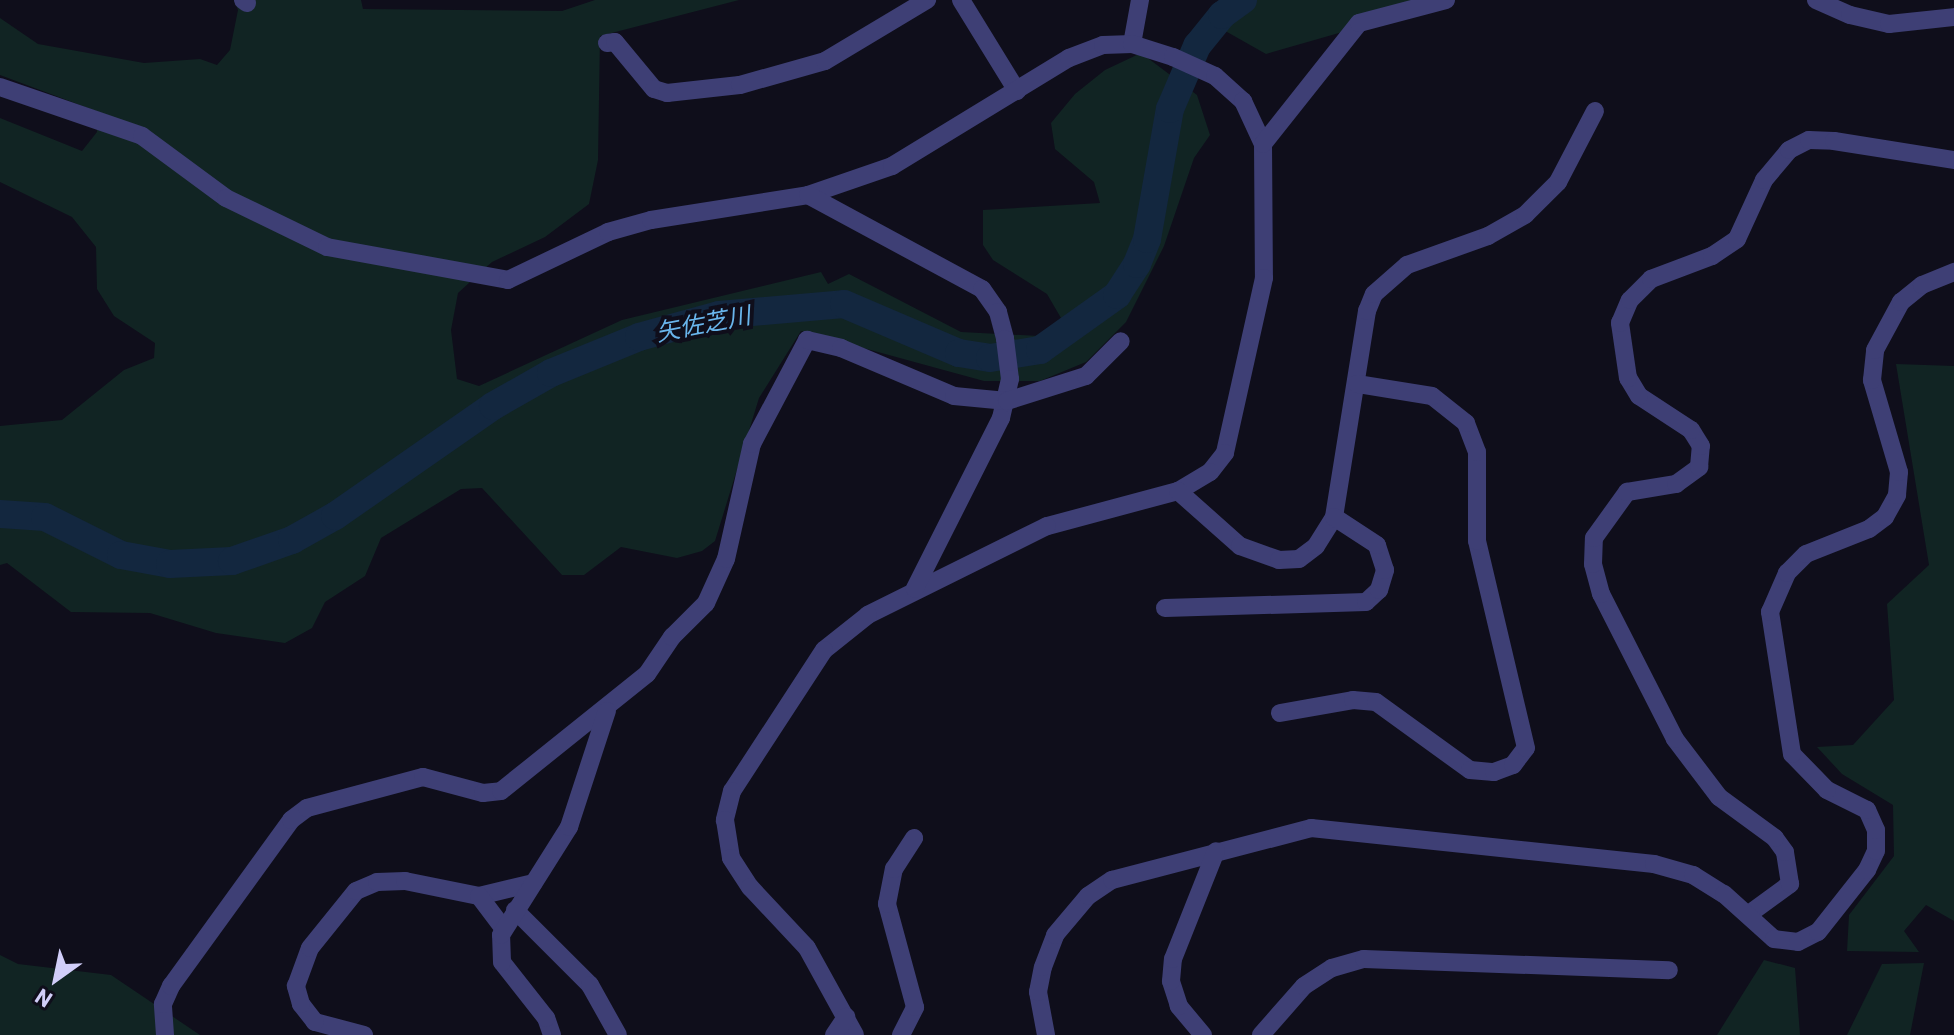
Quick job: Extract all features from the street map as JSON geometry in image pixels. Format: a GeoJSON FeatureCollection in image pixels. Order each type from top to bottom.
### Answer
{"type":"FeatureCollection","features":[{"type":"Feature","properties":{"kind":"street"},"geometry":{"type":"LineString","coordinates":[[607,43],[615,42],[654,89],[667,93],[740,85],[825,61],[927,0]]}},
{"type":"Feature","properties":{"kind":"street"},"geometry":{"type":"LineString","coordinates":[[961,0],[1017,91]]}},
{"type":"Feature","properties":{"kind":"street"},"geometry":{"type":"LineString","coordinates":[[1132,44],[1140,0]]}},
{"type":"Feature","properties":{"kind":"street"},"geometry":{"type":"LineString","coordinates":[[1263,144],[1359,23],[1446,0]]}},
{"type":"Feature","properties":{"kind":"street"},"geometry":{"type":"LineString","coordinates":[[1816,0],[1850,15],[1889,24],[1954,17]]}},
{"type":"Feature","properties":{"kind":"street"},"geometry":{"type":"LineString","coordinates":[[0,87],[142,136],[226,198],[327,247],[478,278],[508,280],[608,232],[651,220],[808,195],[892,166],[1080,54],[1103,45],[1132,44],[1173,57],[1215,76],[1243,101],[1263,144],[1264,278],[1225,453],[1210,472],[1178,491],[1047,526],[915,588],[824,650],[732,791],[725,820],[731,858],[743,877],[807,948],[855,1035]]}},
{"type":"Feature","properties":{"kind":"street"},"geometry":{"type":"LineString","coordinates":[[1178,491],[1240,546],[1279,560],[1299,559],[1316,546],[1334,517],[1367,311],[1390,275],[1488,236],[1525,215],[1558,182],[1595,111]]}},
{"type":"Feature","properties":{"kind":"street"},"geometry":{"type":"LineString","coordinates":[[1749,914],[1790,884],[1785,852],[1775,838],[1719,797],[1675,739],[1601,594],[1593,564],[1594,538],[1627,492],[1676,484],[1699,467],[1701,446],[1691,430],[1639,396],[1628,378],[1620,323],[1630,300],[1651,279],[1712,256],[1737,239],[1764,180],[1789,150],[1809,140],[1834,141],[1954,160]]}},
{"type":"Feature","properties":{"kind":"street"},"geometry":{"type":"LineString","coordinates":[[808,195],[982,289],[998,312],[1010,379],[1007,401],[915,588]]}},
{"type":"Feature","properties":{"kind":"street"},"geometry":{"type":"LineString","coordinates":[[1048,1032],[1038,992],[1043,967],[1055,935],[1088,896],[1112,880],[1311,828],[1654,864],[1693,875],[1749,914],[1774,939],[1798,942],[1818,932],[1876,851],[1876,830],[1867,810],[1827,790],[1792,754],[1770,612],[1787,573],[1806,554],[1869,529],[1885,517],[1897,495],[1899,472],[1872,380],[1875,350],[1901,302],[1922,285],[1954,272]]}},
{"type":"Feature","properties":{"kind":"street"},"geometry":{"type":"LineString","coordinates":[[165,1035],[163,1004],[171,986],[291,820],[307,808],[423,777],[483,793],[501,791],[607,711],[647,674],[672,637],[706,603],[726,559],[752,444],[807,340],[841,348],[954,396],[1007,401],[1086,376],[1121,341]]}},
{"type":"Feature","properties":{"kind":"street"},"geometry":{"type":"LineString","coordinates":[[1280,713],[1353,700],[1376,702],[1470,770],[1494,772],[1513,765],[1526,748],[1477,541],[1477,452],[1466,423],[1432,396],[1357,384]]}},
{"type":"Feature","properties":{"kind":"street"},"geometry":{"type":"LineString","coordinates":[[1165,608],[1366,602],[1379,590],[1385,570],[1377,545],[1334,517]]}},
{"type":"Feature","properties":{"kind":"street"},"geometry":{"type":"LineString","coordinates":[[552,1035],[546,1018],[502,962],[504,929],[569,827],[607,711]]}},
{"type":"Feature","properties":{"kind":"street"},"geometry":{"type":"LineString","coordinates":[[901,1035],[915,1007],[887,904],[894,869],[914,838]]}},
{"type":"Feature","properties":{"kind":"street"},"geometry":{"type":"LineString","coordinates":[[1203,1035],[1179,1006],[1171,981],[1173,959],[1216,851]]}},
{"type":"Feature","properties":{"kind":"street"},"geometry":{"type":"LineString","coordinates":[[364,1035],[315,1022],[301,1004],[296,986],[310,948],[340,905],[377,882],[405,881],[479,896],[533,883]]}},
{"type":"Feature","properties":{"kind":"street"},"geometry":{"type":"LineString","coordinates":[[479,896],[504,929]]}},
{"type":"Feature","properties":{"kind":"street"},"geometry":{"type":"LineString","coordinates":[[515,910],[590,985],[618,1035]]}},
{"type":"Feature","properties":{"kind":"street"},"geometry":{"type":"LineString","coordinates":[[1261,1035],[1304,986],[1332,968],[1364,959],[1669,970]]}},
{"type":"Feature","properties":{"kind":"street"},"geometry":{"type":"LineString","coordinates":[[834,1035],[846,1017]]}},
{"type":"Feature","properties":{"kind":"green space"},"geometry":{"type":"Polygon","coordinates":[[[234,0],[361,0],[363,9],[562,11],[595,0],[739,0],[600,36],[598,160],[589,204],[545,237],[492,262],[458,293],[451,330],[457,379],[479,386],[622,320],[821,272],[828,284],[849,274],[961,332],[1039,336],[1061,318],[1047,294],[993,260],[983,245],[983,210],[1100,203],[1094,182],[1055,149],[1051,123],[1075,94],[1105,70],[1141,53],[1197,95],[1210,135],[1194,158],[1164,246],[1126,322],[1086,362],[1040,381],[984,381],[801,331],[759,398],[715,541],[702,551],[677,558],[621,547],[584,575],[562,575],[482,488],[461,489],[381,538],[365,576],[325,602],[312,628],[285,643],[216,633],[150,613],[71,612],[7,563],[0,565],[0,426],[62,420],[124,370],[154,358],[155,343],[114,316],[97,289],[96,247],[72,217],[0,182],[0,118],[82,151],[97,132],[96,111],[0,75],[0,18],[38,44],[144,63],[200,59],[217,65],[230,50],[238,10],[234,0]]]}},
{"type":"Feature","properties":{"kind":"green space"},"geometry":{"type":"Polygon","coordinates":[[[1233,0],[1454,0],[1266,54],[1220,28],[1233,0]]]}},
{"type":"Feature","properties":{"kind":"green space"},"geometry":{"type":"Polygon","coordinates":[[[1896,364],[1954,366],[1954,921],[1926,905],[1904,931],[1919,952],[1847,951],[1849,915],[1894,856],[1893,805],[1842,774],[1817,747],[1853,745],[1894,700],[1887,604],[1929,565],[1896,364]]]}},
{"type":"Feature","properties":{"kind":"green space"},"geometry":{"type":"Polygon","coordinates":[[[0,955],[18,964],[111,975],[200,1035],[0,1035],[0,955]]]}},
{"type":"Feature","properties":{"kind":"green space"},"geometry":{"type":"Polygon","coordinates":[[[1764,960],[1795,968],[1800,1035],[1717,1035],[1764,960]]]}},
{"type":"Feature","properties":{"kind":"green space"},"geometry":{"type":"Polygon","coordinates":[[[1924,963],[1910,1035],[1847,1035],[1882,964],[1924,963]]]}},
{"type":"Feature","properties":{"kind":"waterway","name":"矢佐芝川"},"geometry":{"type":"LineString","coordinates":[[0,514],[45,517],[121,555],[170,564],[232,561],[292,540],[335,516],[493,406],[551,373],[639,337],[719,315],[844,304],[959,353],[990,358],[1040,350],[1117,295],[1137,264],[1147,239],[1170,109],[1197,46],[1222,15],[1243,0]]}}]}
